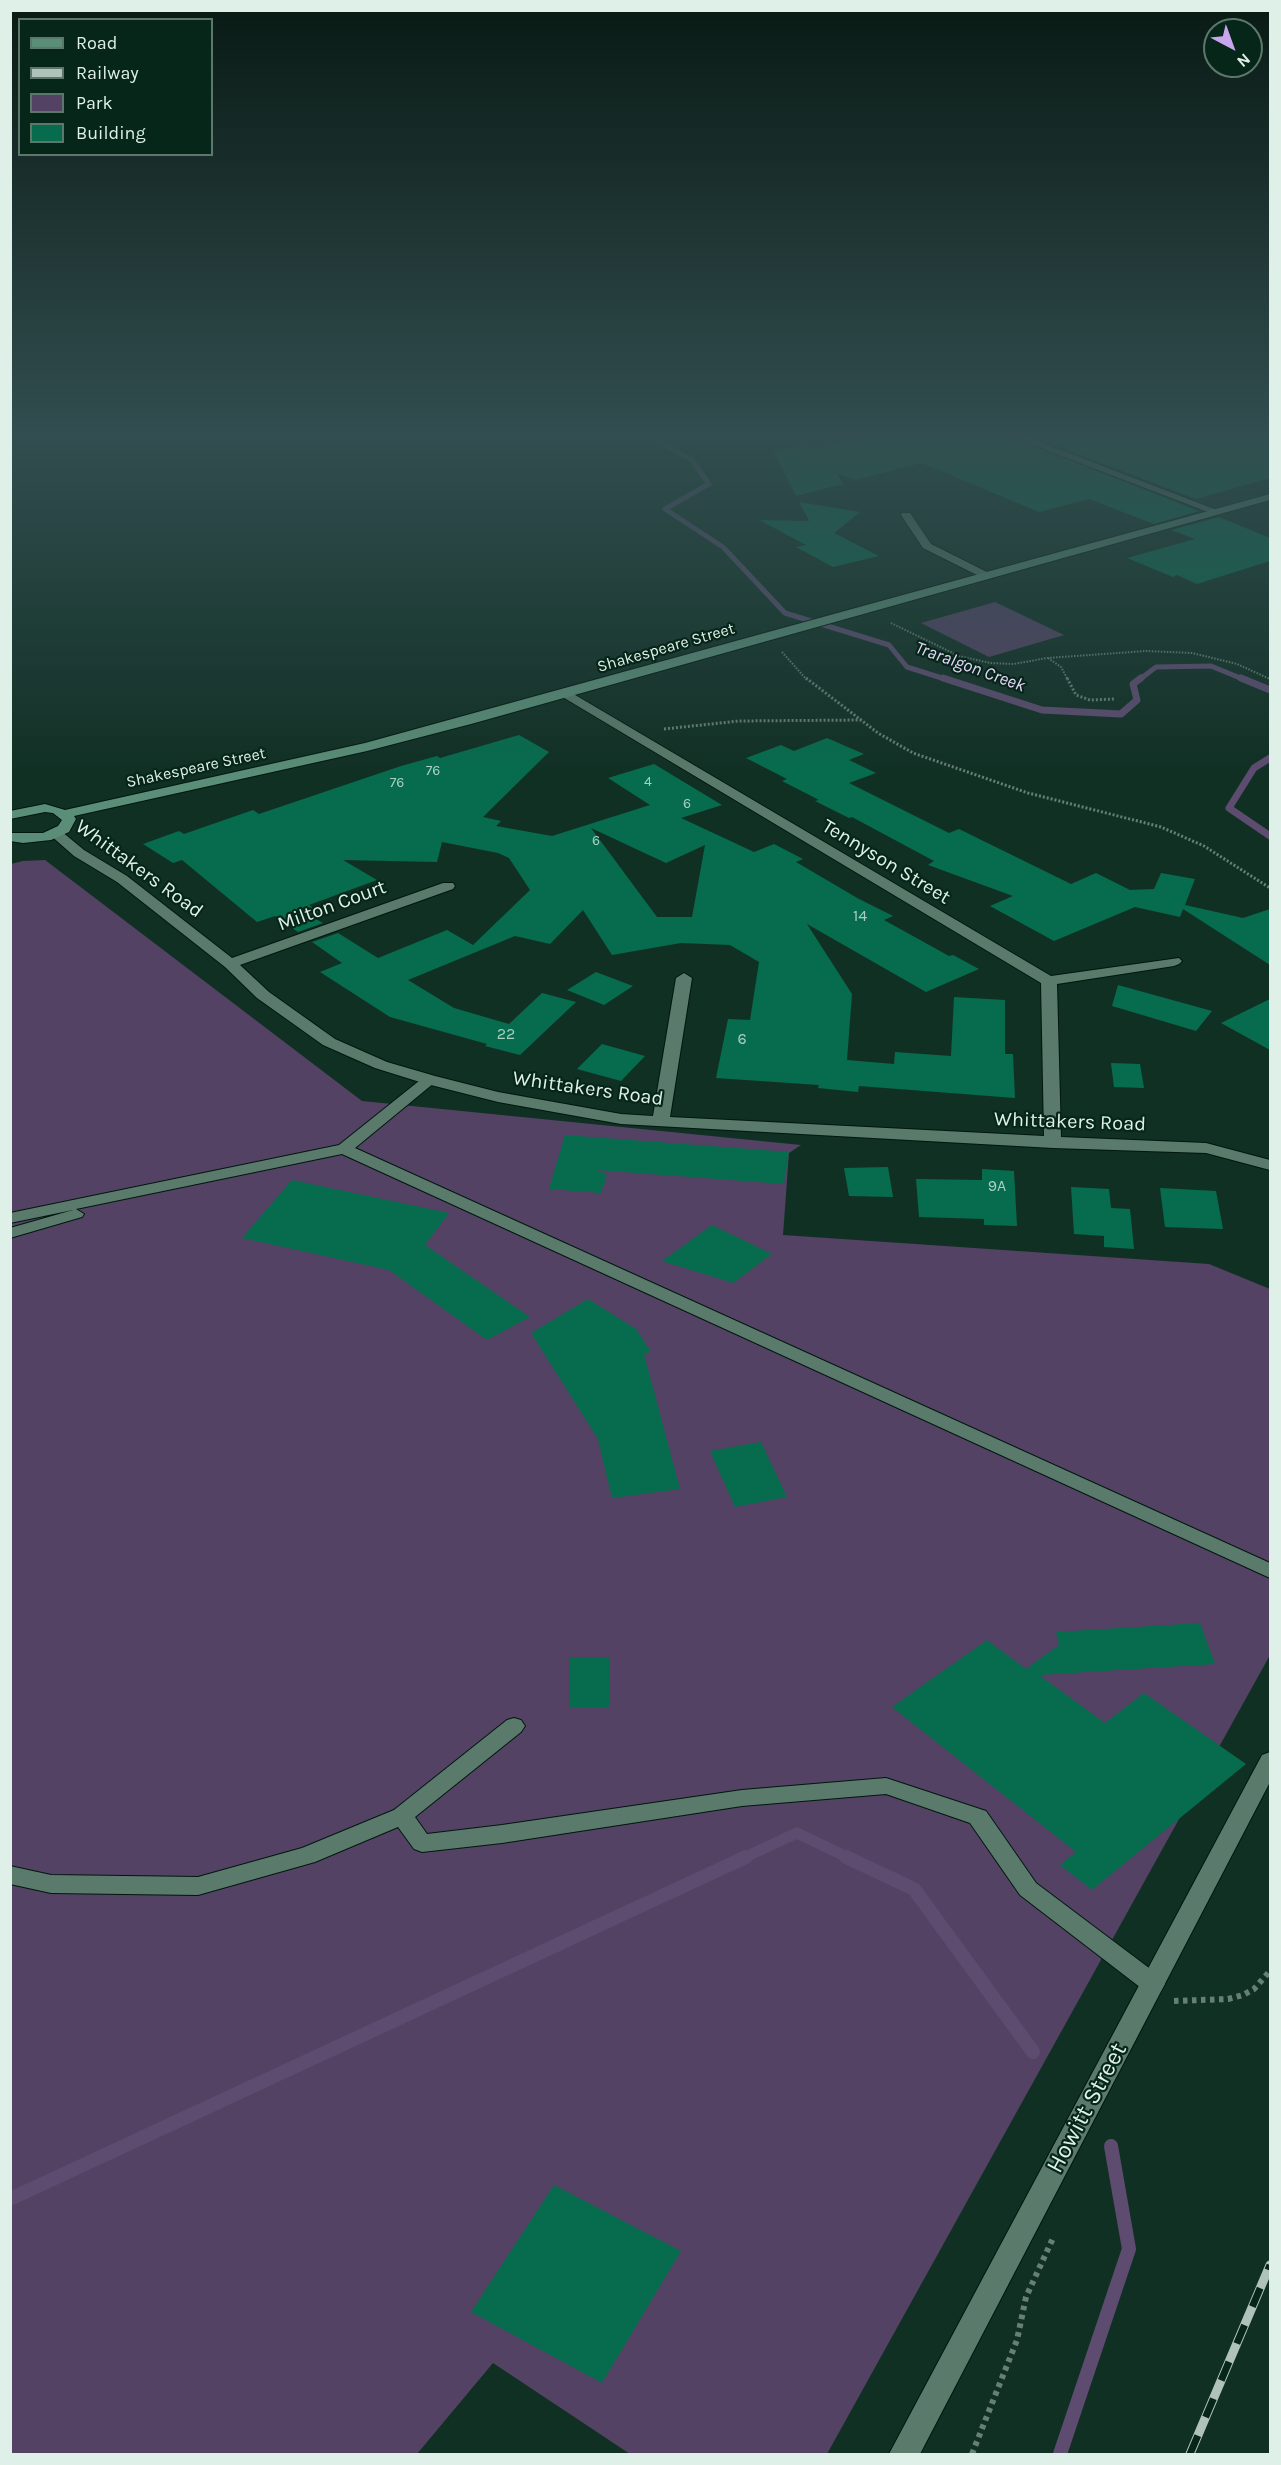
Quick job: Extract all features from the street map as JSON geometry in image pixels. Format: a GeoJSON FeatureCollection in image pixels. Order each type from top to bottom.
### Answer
{"type":"FeatureCollection","features":[{"type":"Feature","properties":{"kind":"main road","name":"Shakespeare Street"},"geometry":{"type":"LineString","coordinates":[[65,814],[367,747],[1084,549]]}},
{"type":"Feature","properties":{"kind":"main road"},"geometry":{"type":"LineString","coordinates":[[10,837],[35,839],[56,834],[69,824],[69,819],[65,814],[45,808],[14,811]]}},
{"type":"Feature","properties":{"kind":"street"},"geometry":{"type":"LineString","coordinates":[[933,549],[987,576]]}},
{"type":"Feature","properties":{"kind":"street","name":"Tennyson Street"},"geometry":{"type":"LineString","coordinates":[[565,693],[1049,981]]}},
{"type":"Feature","properties":{"kind":"street","name":"Whittakers Road"},"geometry":{"type":"LineString","coordinates":[[56,834],[79,853],[122,879],[230,964],[263,995],[329,1042],[381,1065],[429,1080],[532,1103],[621,1119],[1053,1143],[1206,1148],[1268,1163]]}},
{"type":"Feature","properties":{"kind":"street","name":"Milton Court"},"geometry":{"type":"LineString","coordinates":[[230,964],[448,886]]}},
{"type":"Feature","properties":{"kind":"street"},"geometry":{"type":"LineString","coordinates":[[1053,1143],[1049,981],[1174,961]]}},
{"type":"Feature","properties":{"kind":"street"},"geometry":{"type":"LineString","coordinates":[[661,1121],[684,978]]}},
{"type":"Feature","properties":{"kind":"street","name":"Howitt Street"},"geometry":{"type":"LineString","coordinates":[[904,2454],[1161,1993],[1270,1761]]}},
{"type":"Feature","properties":{"kind":"lane"},"geometry":{"type":"LineString","coordinates":[[10,1218],[344,1149],[429,1080]]}},
{"type":"Feature","properties":{"kind":"lane"},"geometry":{"type":"LineString","coordinates":[[344,1149],[1270,1571]]}},
{"type":"Feature","properties":{"kind":"lane"},"geometry":{"type":"LineString","coordinates":[[10,1233],[218,1175]]}},
{"type":"Feature","properties":{"kind":"lane"},"geometry":{"type":"LineString","coordinates":[[10,1875],[51,1884],[198,1886],[308,1856],[402,1816],[514,1726]]}},
{"type":"Feature","properties":{"kind":"lane"},"geometry":{"type":"LineString","coordinates":[[402,1816],[422,1843],[502,1834],[742,1798],[886,1786],[978,1817],[1028,1889],[1161,1993]]}},
{"type":"Feature","properties":{"kind":"path"},"geometry":{"type":"LineString","coordinates":[[853,613],[889,622],[959,656],[990,663],[1014,664],[1047,658],[1146,651],[1192,653],[1237,664],[1270,679]]}},
{"type":"Feature","properties":{"kind":"path"},"geometry":{"type":"LineString","coordinates":[[763,638],[778,648],[795,669],[820,691],[878,733],[913,753],[965,773],[1161,827],[1204,846],[1270,888]]}},
{"type":"Feature","properties":{"kind":"path"},"geometry":{"type":"LineString","coordinates":[[1047,658],[1060,667],[1076,695],[1090,700],[1114,699]]}},
{"type":"Feature","properties":{"kind":"path"},"geometry":{"type":"LineString","coordinates":[[636,735],[669,728],[739,721],[851,718],[864,721]]}},
{"type":"Feature","properties":{"kind":"path"},"geometry":{"type":"LineString","coordinates":[[1161,1993],[1228,1999],[1254,1989],[1270,1971]]}},
{"type":"Feature","properties":{"kind":"path"},"geometry":{"type":"LineString","coordinates":[[972,2454],[1017,2340],[1026,2297],[1059,2224]]}},
{"type":"Feature","properties":{"kind":"green space"},"geometry":{"type":"Polygon","coordinates":[[[995,602],[1064,635],[989,657],[921,623],[995,602]]]}},
{"type":"Feature","properties":{"kind":"green space"},"geometry":{"type":"Polygon","coordinates":[[[45,860],[362,1101],[801,1145],[789,1153],[783,1235],[1209,1264],[1270,1289],[1270,1655],[827,2454],[630,2454],[493,2363],[417,2454],[11,2454],[11,864],[45,860]]]}},
{"type":"Feature","properties":{"kind":"building"},"geometry":{"type":"Polygon","coordinates":[[[800,549],[865,549],[879,556],[833,567],[800,549]]]}},
{"type":"Feature","properties":{"kind":"building"},"geometry":{"type":"Polygon","coordinates":[[[1159,549],[1270,549],[1270,561],[1197,584],[1127,558],[1159,549]]]}},
{"type":"Feature","properties":{"kind":"building"},"geometry":{"type":"Polygon","coordinates":[[[519,735],[549,752],[483,817],[501,821],[496,826],[552,836],[650,805],[608,778],[654,764],[722,805],[681,818],[754,852],[774,844],[803,859],[796,862],[893,916],[884,920],[949,956],[953,955],[979,969],[926,992],[807,924],[852,994],[847,1060],[894,1064],[895,1052],[951,1056],[954,997],[1005,1000],[1005,1054],[1013,1054],[1015,1098],[859,1086],[858,1092],[818,1088],[819,1085],[716,1078],[728,1019],[750,1020],[759,962],[730,945],[681,943],[612,955],[583,910],[550,944],[515,936],[408,980],[454,1008],[509,1024],[542,993],[576,1002],[520,1055],[485,1046],[487,1044],[390,1017],[320,972],[342,963],[312,942],[338,933],[378,958],[447,930],[473,945],[530,890],[509,858],[498,853],[442,842],[437,862],[343,860],[377,880],[309,905],[319,912],[310,916],[323,923],[298,932],[292,928],[297,921],[287,924],[275,916],[257,922],[182,860],[173,863],[143,844],[179,831],[184,834],[253,810],[259,814],[401,766],[437,756],[440,758],[519,735]],[[591,828],[657,917],[692,917],[705,845],[666,863],[591,828]]]}},
{"type":"Feature","properties":{"kind":"building"},"geometry":{"type":"Polygon","coordinates":[[[827,738],[864,754],[849,760],[876,773],[849,783],[949,833],[959,829],[1071,884],[1096,873],[1130,890],[1154,889],[1161,873],[1195,879],[1185,905],[1243,918],[1270,909],[1270,965],[1183,909],[1180,917],[1135,907],[1054,941],[990,906],[1013,896],[928,865],[934,861],[852,817],[849,818],[815,801],[819,800],[782,781],[787,779],[746,758],[781,745],[794,751],[827,738]]]}},
{"type":"Feature","properties":{"kind":"building"},"geometry":{"type":"Polygon","coordinates":[[[596,972],[633,986],[604,1005],[567,990],[596,972]]]}},
{"type":"Feature","properties":{"kind":"building"},"geometry":{"type":"Polygon","coordinates":[[[1118,985],[1212,1011],[1196,1031],[1112,1006],[1118,985]]]}},
{"type":"Feature","properties":{"kind":"building"},"geometry":{"type":"Polygon","coordinates":[[[1270,999],[1270,1050],[1221,1023],[1270,999]]]}},
{"type":"Feature","properties":{"kind":"building"},"geometry":{"type":"Polygon","coordinates":[[[602,1044],[645,1056],[621,1081],[577,1069],[602,1044]]]}},
{"type":"Feature","properties":{"kind":"building"},"geometry":{"type":"Polygon","coordinates":[[[1111,1063],[1140,1064],[1144,1088],[1114,1087],[1111,1063]]]}},
{"type":"Feature","properties":{"kind":"building"},"geometry":{"type":"Polygon","coordinates":[[[565,1135],[789,1152],[784,1184],[597,1170],[607,1175],[601,1193],[549,1189],[565,1135]]]}},
{"type":"Feature","properties":{"kind":"building"},"geometry":{"type":"Polygon","coordinates":[[[888,1167],[893,1197],[849,1196],[844,1168],[888,1167]]]}},
{"type":"Feature","properties":{"kind":"building"},"geometry":{"type":"Polygon","coordinates":[[[982,1169],[1014,1171],[1017,1226],[984,1225],[984,1219],[919,1217],[916,1179],[982,1180],[982,1169]]]}},
{"type":"Feature","properties":{"kind":"building"},"geometry":{"type":"Polygon","coordinates":[[[292,1180],[449,1213],[425,1245],[530,1317],[487,1340],[389,1270],[242,1238],[292,1180]]]}},
{"type":"Feature","properties":{"kind":"building"},"geometry":{"type":"Polygon","coordinates":[[[1071,1187],[1109,1189],[1111,1208],[1130,1209],[1134,1249],[1104,1247],[1104,1236],[1074,1234],[1071,1187]]]}},
{"type":"Feature","properties":{"kind":"building"},"geometry":{"type":"Polygon","coordinates":[[[1160,1188],[1216,1191],[1223,1229],[1165,1227],[1160,1188]]]}},
{"type":"Feature","properties":{"kind":"building"},"geometry":{"type":"Polygon","coordinates":[[[712,1225],[772,1254],[733,1283],[662,1261],[712,1225]]]}},
{"type":"Feature","properties":{"kind":"building"},"geometry":{"type":"Polygon","coordinates":[[[588,1299],[636,1329],[651,1352],[644,1354],[680,1489],[612,1498],[598,1439],[531,1333],[588,1299]]]}},
{"type":"Feature","properties":{"kind":"building"},"geometry":{"type":"Polygon","coordinates":[[[761,1442],[787,1497],[735,1507],[710,1451],[761,1442]]]}},
{"type":"Feature","properties":{"kind":"building"},"geometry":{"type":"Polygon","coordinates":[[[1200,1623],[1215,1664],[1039,1675],[1105,1723],[1144,1693],[1246,1764],[1092,1890],[1060,1865],[1076,1852],[892,1707],[987,1640],[1026,1669],[1059,1645],[1056,1632],[1200,1623]]]}},
{"type":"Feature","properties":{"kind":"building"},"geometry":{"type":"Polygon","coordinates":[[[570,1657],[610,1657],[609,1708],[569,1708],[570,1657]]]}},
{"type":"Feature","properties":{"kind":"building"},"geometry":{"type":"Polygon","coordinates":[[[554,2185],[681,2251],[602,2383],[471,2312],[554,2185]]]}},
{"type":"Feature","properties":{"kind":"waterway","name":"Traralgon Creek"},"geometry":{"type":"LineString","coordinates":[[725,549],[785,613],[889,645],[907,667],[948,680]]}},
{"type":"Feature","properties":{"kind":"waterway","name":"Traralgon Creek"},"geometry":{"type":"LineString","coordinates":[[1139,680],[1156,667],[1211,666],[1245,680]]}},
{"type":"Feature","properties":{"kind":"waterway","name":"Traralgon Creek"},"geometry":{"type":"LineString","coordinates":[[943,678],[1042,710],[1121,714],[1137,700],[1133,684],[1141,678]]}},
{"type":"Feature","properties":{"kind":"waterway","name":"Traralgon Creek"},"geometry":{"type":"LineString","coordinates":[[1241,678],[1270,690]]}},
{"type":"Feature","properties":{"kind":"waterway","name":"Traralgon Creek"},"geometry":{"type":"LineString","coordinates":[[1270,758],[1254,768],[1229,808],[1270,836]]}},
{"type":"Feature","properties":{"kind":"waterway"},"geometry":{"type":"LineString","coordinates":[[743,1858],[797,1833],[849,1858]]}},
{"type":"Feature","properties":{"kind":"waterway"},"geometry":{"type":"LineString","coordinates":[[10,2199],[746,1857]]}},
{"type":"Feature","properties":{"kind":"waterway"},"geometry":{"type":"LineString","coordinates":[[846,1857],[914,1889],[1033,2052]]}},
{"type":"Feature","properties":{"kind":"waterway"},"geometry":{"type":"LineString","coordinates":[[1060,2454],[1129,2249],[1111,2146]]}},
{"type":"Feature","properties":{"kind":"railway"},"geometry":{"type":"LineString","coordinates":[[1190,2454],[1270,2265]]}}]}
